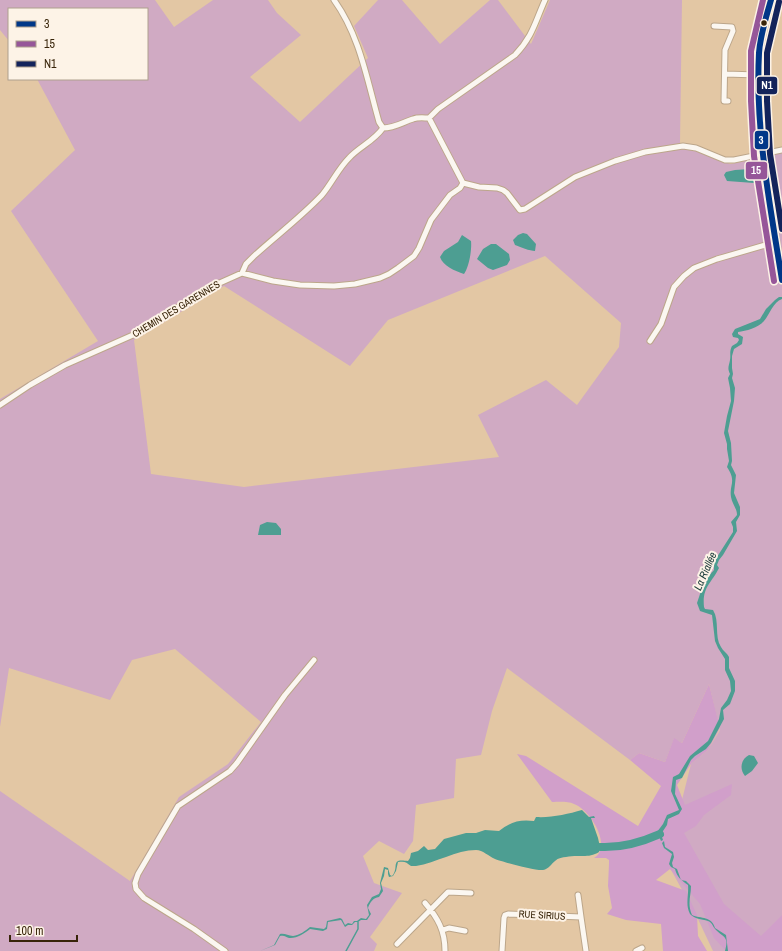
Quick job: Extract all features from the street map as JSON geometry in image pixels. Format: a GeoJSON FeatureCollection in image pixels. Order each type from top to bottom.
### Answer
{"type":"FeatureCollection","features":[{"type":"Feature","properties":{"kind":"main road"},"geometry":{"type":"LineString","coordinates":[[771,0],[762,37],[758,75],[762,155],[782,280]]}},
{"type":"Feature","properties":{"kind":"street"},"geometry":{"type":"LineString","coordinates":[[334,0],[348,22],[362,57],[379,122],[383,128]]}},
{"type":"Feature","properties":{"kind":"street"},"geometry":{"type":"LineString","coordinates":[[463,183],[460,188],[450,195],[431,220],[414,256],[398,268],[380,278],[355,284],[334,286],[300,285],[242,273],[246,264],[254,256],[313,204],[323,193],[348,158],[370,142],[383,128],[400,125],[415,118],[429,118],[438,109],[515,55],[522,48],[534,28],[545,0]]}},
{"type":"Feature","properties":{"kind":"street"},"geometry":{"type":"LineString","coordinates":[[714,26],[732,26],[733,31],[725,50],[724,101],[728,101]]}},
{"type":"Feature","properties":{"kind":"street"},"geometry":{"type":"LineString","coordinates":[[724,74],[758,75]]}},
{"type":"Feature","properties":{"kind":"street"},"geometry":{"type":"LineString","coordinates":[[429,118],[463,183],[503,190],[520,210],[575,177],[615,161],[645,152],[683,146],[696,148],[726,160],[734,160],[782,150]]}},
{"type":"Feature","properties":{"kind":"street"},"geometry":{"type":"LineString","coordinates":[[650,341],[661,324],[674,287],[694,268],[776,242]]}},
{"type":"Feature","properties":{"kind":"street","name":"CHEMIN DES GARENNES"},"geometry":{"type":"LineString","coordinates":[[0,405],[30,385],[65,365],[142,331],[204,290],[242,273]]}},
{"type":"Feature","properties":{"kind":"street"},"geometry":{"type":"LineString","coordinates":[[225,951],[194,929],[144,898],[136,889],[135,883],[138,874],[178,806],[230,771],[285,694],[314,660]]}},
{"type":"Feature","properties":{"kind":"street"},"geometry":{"type":"LineString","coordinates":[[397,944],[448,892],[471,893]]}},
{"type":"Feature","properties":{"kind":"street"},"geometry":{"type":"LineString","coordinates":[[578,895],[586,951]]}},
{"type":"Feature","properties":{"kind":"street"},"geometry":{"type":"LineString","coordinates":[[425,903],[439,920],[443,930],[445,951]]}},
{"type":"Feature","properties":{"kind":"street","name":"RUE SIRIUS"},"geometry":{"type":"LineString","coordinates":[[502,951],[504,918],[507,914],[582,917]]}},
{"type":"Feature","properties":{"kind":"street"},"geometry":{"type":"LineString","coordinates":[[443,930],[449,928],[466,931]]}},
{"type":"Feature","properties":{"kind":"street"},"geometry":{"type":"LineString","coordinates":[[636,951],[642,948]]}},
{"type":"Feature","properties":{"kind":"shaded area"},"geometry":{"type":"Polygon","coordinates":[[[0,0],[155,0],[174,27],[213,0],[268,0],[277,13],[301,35],[250,77],[300,122],[368,58],[354,26],[378,0],[402,0],[440,44],[490,0],[498,0],[531,44],[550,0],[682,0],[680,143],[730,164],[766,157],[782,152],[782,951],[713,951],[697,917],[670,868],[681,804],[691,764],[708,750],[720,730],[709,684],[682,743],[674,739],[665,762],[639,753],[630,760],[507,668],[492,711],[481,755],[456,759],[454,798],[416,805],[413,841],[404,854],[379,841],[363,856],[374,883],[402,893],[370,937],[377,944],[374,951],[0,951],[0,791],[130,881],[179,797],[228,764],[261,722],[175,649],[132,660],[110,700],[9,668],[0,727],[0,399],[98,341],[11,211],[75,150],[38,80],[148,80],[148,8],[8,8],[8,40],[0,30],[0,0]],[[545,256],[388,320],[350,366],[224,286],[134,340],[151,474],[244,487],[499,457],[478,415],[546,380],[577,405],[619,347],[621,323],[545,256]]]}},
{"type":"Feature","properties":{"kind":"shaded area"},"geometry":{"type":"Polygon","coordinates":[[[709,684],[720,728],[708,750],[691,764],[677,785],[685,805],[732,784],[731,795],[704,815],[696,826],[684,833],[724,904],[761,936],[782,915],[782,951],[726,951],[714,938],[700,904],[670,869],[656,880],[686,891],[697,915],[698,936],[707,951],[663,951],[661,924],[626,920],[607,914],[612,908],[608,886],[609,860],[606,858],[594,858],[599,853],[601,845],[598,831],[590,817],[579,807],[572,803],[552,802],[517,754],[526,756],[638,826],[661,786],[630,760],[639,753],[665,762],[674,738],[682,743],[709,684]]]}},
{"type":"Feature","properties":{"kind":"water"},"geometry":{"type":"Polygon","coordinates":[[[750,169],[754,173],[754,183],[727,181],[724,175],[726,172],[750,169]]]}},
{"type":"Feature","properties":{"kind":"water"},"geometry":{"type":"Polygon","coordinates":[[[523,233],[527,234],[536,244],[535,251],[515,245],[513,240],[518,235],[523,233]]]}},
{"type":"Feature","properties":{"kind":"water"},"geometry":{"type":"Polygon","coordinates":[[[462,235],[471,241],[471,254],[464,274],[447,266],[440,257],[444,251],[458,242],[462,235]]]}},
{"type":"Feature","properties":{"kind":"water"},"geometry":{"type":"Polygon","coordinates":[[[491,244],[496,244],[509,254],[510,260],[507,265],[493,270],[477,259],[483,249],[491,244]]]}},
{"type":"Feature","properties":{"kind":"water","name":"La Riallée"},"geometry":{"type":"Polygon","coordinates":[[[779,297],[782,297],[782,299],[774,305],[759,326],[738,332],[738,334],[743,337],[742,344],[734,349],[732,356],[732,378],[735,388],[728,431],[731,443],[731,465],[736,475],[734,493],[740,507],[740,515],[736,522],[737,531],[719,560],[717,565],[719,568],[704,595],[704,607],[705,609],[713,610],[715,614],[719,643],[729,657],[729,668],[735,681],[735,691],[730,704],[723,710],[724,719],[711,743],[706,749],[691,760],[682,778],[676,780],[675,794],[682,809],[679,814],[668,819],[667,825],[661,834],[663,840],[661,841],[657,832],[667,815],[679,810],[671,791],[673,777],[679,774],[690,756],[708,741],[719,719],[721,708],[731,691],[730,681],[725,670],[725,659],[715,641],[712,615],[700,611],[697,603],[706,579],[714,570],[714,563],[717,557],[733,532],[731,522],[737,515],[731,497],[732,476],[727,467],[729,461],[724,433],[731,401],[728,378],[730,374],[728,369],[731,350],[732,346],[739,340],[738,338],[733,337],[732,334],[735,329],[760,319],[766,309],[779,297]]]}},
{"type":"Feature","properties":{"kind":"water"},"geometry":{"type":"Polygon","coordinates":[[[267,522],[276,523],[281,529],[281,535],[258,535],[260,525],[267,522]]]}},
{"type":"Feature","properties":{"kind":"water"},"geometry":{"type":"Polygon","coordinates":[[[749,755],[754,756],[758,763],[752,771],[745,776],[742,770],[742,764],[744,759],[749,755]]]}},
{"type":"Feature","properties":{"kind":"water"},"geometry":{"type":"Polygon","coordinates":[[[582,810],[589,817],[594,816],[595,818],[591,818],[600,847],[599,852],[595,854],[560,858],[547,869],[543,870],[527,868],[505,862],[476,850],[461,852],[416,866],[411,866],[404,862],[398,862],[393,876],[389,877],[388,870],[385,869],[381,883],[383,891],[379,897],[373,899],[370,904],[368,908],[371,914],[367,920],[361,920],[352,925],[345,927],[341,920],[328,922],[327,929],[323,931],[310,929],[295,938],[280,936],[275,945],[260,951],[274,945],[280,934],[291,936],[296,935],[302,933],[310,927],[324,929],[327,921],[340,918],[345,925],[348,923],[352,924],[354,921],[361,918],[366,919],[369,915],[367,905],[372,897],[379,894],[381,889],[380,883],[384,867],[388,868],[390,875],[392,876],[397,862],[402,860],[408,861],[411,853],[418,851],[424,846],[428,850],[435,849],[444,839],[466,833],[476,833],[485,830],[499,831],[507,825],[515,822],[524,820],[534,821],[536,817],[553,816],[582,810]]]}},
{"type":"Feature","properties":{"kind":"water"},"geometry":{"type":"Polygon","coordinates":[[[664,841],[665,847],[673,852],[673,867],[677,869],[681,879],[675,869],[669,864],[672,854],[664,848],[662,843],[664,841]]]}},
{"type":"Feature","properties":{"kind":"water"},"geometry":{"type":"Polygon","coordinates":[[[682,880],[686,881],[691,886],[689,903],[692,915],[706,918],[714,924],[715,928],[726,935],[728,951],[725,951],[725,938],[716,930],[711,923],[696,918],[690,914],[687,904],[688,885],[682,880]]]}},
{"type":"Feature","properties":{"kind":"waterway"},"geometry":{"type":"LineString","coordinates":[[600,847],[615,847],[631,844],[660,834]]}},
{"type":"Feature","properties":{"kind":"waterway"},"geometry":{"type":"LineString","coordinates":[[346,951],[358,929],[358,922]]}},
{"type":"Feature","properties":{"kind":"transit line","name":"15"},"geometry":{"type":"LineString","coordinates":[[763,0],[751,51],[751,101],[754,156],[774,281]]}},
{"type":"Feature","properties":{"kind":"transit line","name":"3"},"geometry":{"type":"LineString","coordinates":[[771,0],[759,53],[759,110],[764,167],[782,280]]}},
{"type":"Feature","properties":{"kind":"transit line","name":"N1"},"geometry":{"type":"LineString","coordinates":[[779,2],[767,53],[767,101],[770,154],[782,229]]}}]}
